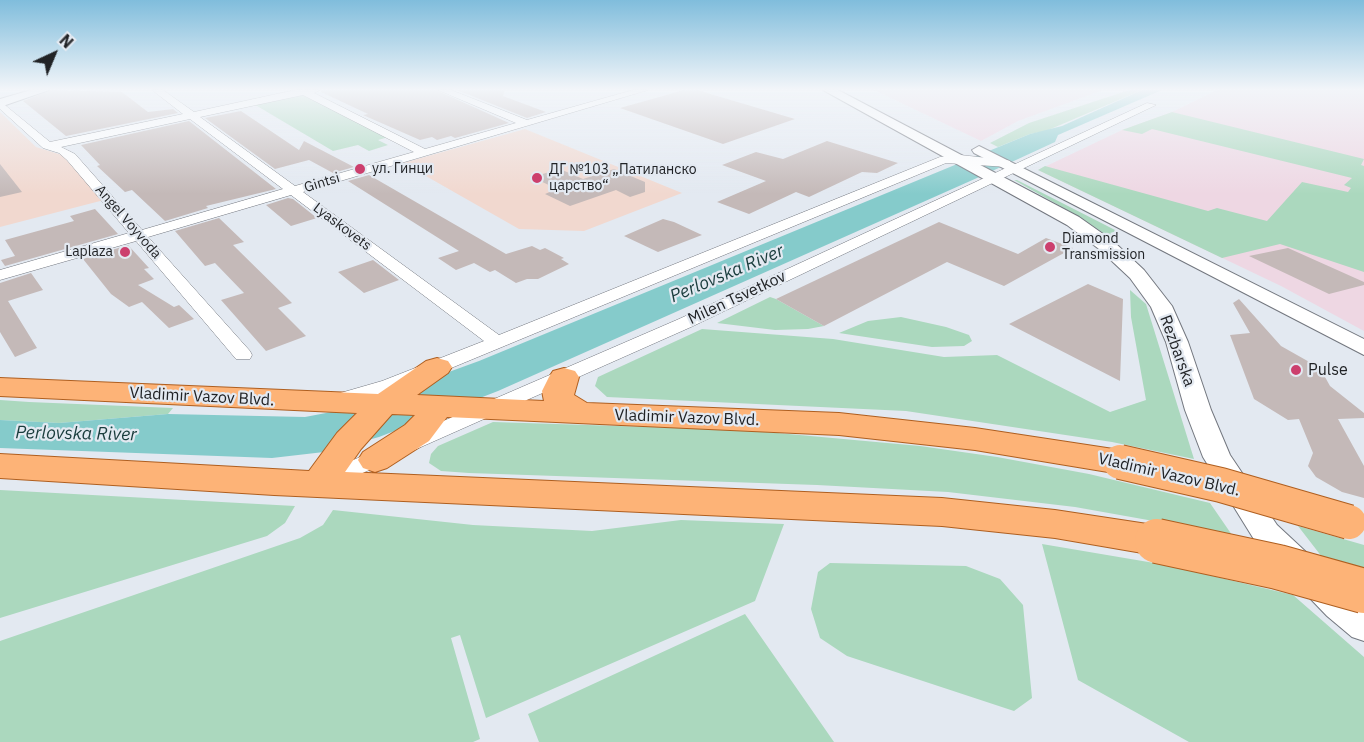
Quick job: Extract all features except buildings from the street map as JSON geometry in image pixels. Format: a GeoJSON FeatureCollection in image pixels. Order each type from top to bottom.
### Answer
{"type":"FeatureCollection","features":[{"type":"Feature","properties":{"kind":"main road"},"geometry":{"type":"LineString","coordinates":[[319,484],[350,441],[383,405],[436,367]]}},
{"type":"Feature","properties":{"kind":"main road"},"geometry":{"type":"LineString","coordinates":[[564,377],[558,391],[559,399],[580,414]]}},
{"type":"Feature","properties":{"kind":"main road","name":"Vladimir Vazov Blvd."},"geometry":{"type":"LineString","coordinates":[[0,387],[435,408],[839,424],[975,439],[1120,462],[1221,485],[1356,524]]}},
{"type":"Feature","properties":{"kind":"main road"},"geometry":{"type":"LineString","coordinates":[[375,460],[417,433],[428,421],[435,408]]}},
{"type":"Feature","properties":{"kind":"main road"},"geometry":{"type":"LineString","coordinates":[[0,466],[319,484],[942,512],[1055,524],[1154,540],[1278,567],[1364,591]]}},
{"type":"Feature","properties":{"kind":"street","name":"Angel Voyvoda"},"geometry":{"type":"LineString","coordinates":[[24,125],[47,146],[63,151],[71,157],[243,356]]}},
{"type":"Feature","properties":{"kind":"street"},"geometry":{"type":"LineString","coordinates":[[47,146],[150,125]]}},
{"type":"Feature","properties":{"kind":"street","name":"Lyaskovets"},"geometry":{"type":"LineString","coordinates":[[204,125],[497,342]]}},
{"type":"Feature","properties":{"kind":"street"},"geometry":{"type":"LineString","coordinates":[[370,125],[424,153]]}},
{"type":"Feature","properties":{"kind":"street","name":"Gintsi"},"geometry":{"type":"LineString","coordinates":[[0,275],[520,125]]}},
{"type":"Feature","properties":{"kind":"street","name":"Rezbarska"},"geometry":{"type":"LineString","coordinates":[[895,125],[960,159],[1005,170],[1364,348]]}},
{"type":"Feature","properties":{"kind":"street","name":"Milen Tsvetkov"},"geometry":{"type":"LineString","coordinates":[[319,484],[492,410],[1107,125]]}},
{"type":"Feature","properties":{"kind":"street","name":"Rezbarska"},"geometry":{"type":"LineString","coordinates":[[964,142],[1106,245],[1137,274],[1161,306],[1177,342],[1198,410],[1217,457],[1260,524],[1339,606],[1364,626]]}},
{"type":"Feature","properties":{"kind":"street"},"geometry":{"type":"LineString","coordinates":[[324,403],[389,385],[436,367],[944,160],[960,159]]}},
{"type":"Feature","properties":{"kind":"shaded area"},"geometry":{"type":"Polygon","coordinates":[[[0,125],[13,125],[36,147],[62,155],[104,200],[0,227],[0,125]]]}},
{"type":"Feature","properties":{"kind":"shaded area"},"geometry":{"type":"Polygon","coordinates":[[[947,125],[1011,125],[981,141],[947,125]]]}},
{"type":"Feature","properties":{"kind":"shaded area"},"geometry":{"type":"Polygon","coordinates":[[[1137,125],[1364,125],[1364,331],[1281,286],[1038,170],[1137,125]]]}},
{"type":"Feature","properties":{"kind":"shaded area","name":"ДГ №103 „Патиланско царство“"},"geometry":{"type":"Polygon","coordinates":[[[525,129],[682,193],[584,231],[519,229],[403,163],[525,129]]]}},
{"type":"Feature","properties":{"kind":"green space"},"geometry":{"type":"Polygon","coordinates":[[[288,125],[370,125],[392,136],[378,140],[388,145],[369,151],[358,145],[333,151],[288,125]]]}},
{"type":"Feature","properties":{"kind":"green space"},"geometry":{"type":"Polygon","coordinates":[[[1026,125],[1061,125],[998,147],[990,143],[1026,125]]]}},
{"type":"Feature","properties":{"kind":"green space"},"geometry":{"type":"Polygon","coordinates":[[[1137,125],[1224,125],[1364,159],[1361,165],[1364,166],[1364,272],[1280,244],[1222,258],[1038,170],[1045,166],[1208,211],[1217,208],[1267,221],[1302,182],[1348,192],[1351,188],[1344,185],[1352,178],[1152,129],[1142,134],[1122,130],[1137,125]]]}},
{"type":"Feature","properties":{"kind":"green space"},"geometry":{"type":"Polygon","coordinates":[[[1014,180],[1117,231],[1110,233],[1112,235],[1106,235],[1078,216],[1014,180]]]}},
{"type":"Feature","properties":{"kind":"green space"},"geometry":{"type":"Polygon","coordinates":[[[1130,290],[1146,304],[1194,459],[1112,442],[906,411],[607,397],[595,386],[598,377],[702,329],[833,339],[944,357],[997,355],[1110,412],[1146,400],[1131,317],[1130,290]]]}},
{"type":"Feature","properties":{"kind":"green space"},"geometry":{"type":"Polygon","coordinates":[[[770,297],[824,326],[775,330],[717,323],[770,297]]]}},
{"type":"Feature","properties":{"kind":"green space"},"geometry":{"type":"Polygon","coordinates":[[[901,317],[946,327],[969,335],[972,341],[964,346],[932,347],[839,333],[868,321],[901,317]]]}},
{"type":"Feature","properties":{"kind":"green space"},"geometry":{"type":"Polygon","coordinates":[[[0,400],[173,408],[168,414],[59,423],[0,420],[0,400]]]}},
{"type":"Feature","properties":{"kind":"green space"},"geometry":{"type":"Polygon","coordinates":[[[493,422],[745,430],[920,446],[997,457],[1089,474],[1210,503],[1232,535],[1075,507],[948,492],[817,485],[469,473],[441,471],[429,463],[431,454],[438,446],[493,422]]]}},
{"type":"Feature","properties":{"kind":"green space"},"geometry":{"type":"Polygon","coordinates":[[[0,490],[295,506],[285,523],[267,536],[0,618],[0,490]]]}},
{"type":"Feature","properties":{"kind":"green space"},"geometry":{"type":"Polygon","coordinates":[[[333,510],[473,525],[592,531],[681,520],[784,524],[755,601],[486,718],[460,635],[451,638],[480,739],[473,742],[0,742],[0,641],[300,538],[323,525],[333,510]]]}},
{"type":"Feature","properties":{"kind":"green space"},"geometry":{"type":"Polygon","coordinates":[[[1298,526],[1364,545],[1364,569],[1322,557],[1298,526]]]}},
{"type":"Feature","properties":{"kind":"green space"},"geometry":{"type":"Polygon","coordinates":[[[1042,544],[1166,565],[1293,595],[1364,657],[1364,742],[1189,742],[1078,680],[1042,544]]]}},
{"type":"Feature","properties":{"kind":"green space"},"geometry":{"type":"Polygon","coordinates":[[[830,563],[966,566],[1000,579],[1023,605],[1032,698],[1014,711],[847,656],[820,638],[811,609],[818,572],[830,563]]]}},
{"type":"Feature","properties":{"kind":"green space"},"geometry":{"type":"Polygon","coordinates":[[[745,614],[834,742],[539,742],[528,714],[745,614]]]}},
{"type":"Feature","properties":{"kind":"water","name":"Perlovska River"},"geometry":{"type":"Polygon","coordinates":[[[1082,125],[1058,135],[1055,142],[977,178],[498,391],[379,437],[324,452],[272,458],[0,448],[0,420],[59,423],[168,414],[305,417],[347,409],[479,361],[1030,134],[1062,126],[1082,125]]]}},
{"type":"Feature","properties":{"kind":"place","name":"ул. Гинци"},"geometry":{"type":"Point","coordinates":[360,169]}},
{"type":"Feature","properties":{"kind":"place","name":"ДГ №103 „Патиланско царство“"},"geometry":{"type":"Point","coordinates":[537,178]}},
{"type":"Feature","properties":{"kind":"place","name":"Diamond Transmission"},"geometry":{"type":"Point","coordinates":[1050,247]}},
{"type":"Feature","properties":{"kind":"place","name":"Laplaza"},"geometry":{"type":"Point","coordinates":[125,252]}},
{"type":"Feature","properties":{"kind":"place","name":"Pulse"},"geometry":{"type":"Point","coordinates":[1296,370]}}]}
